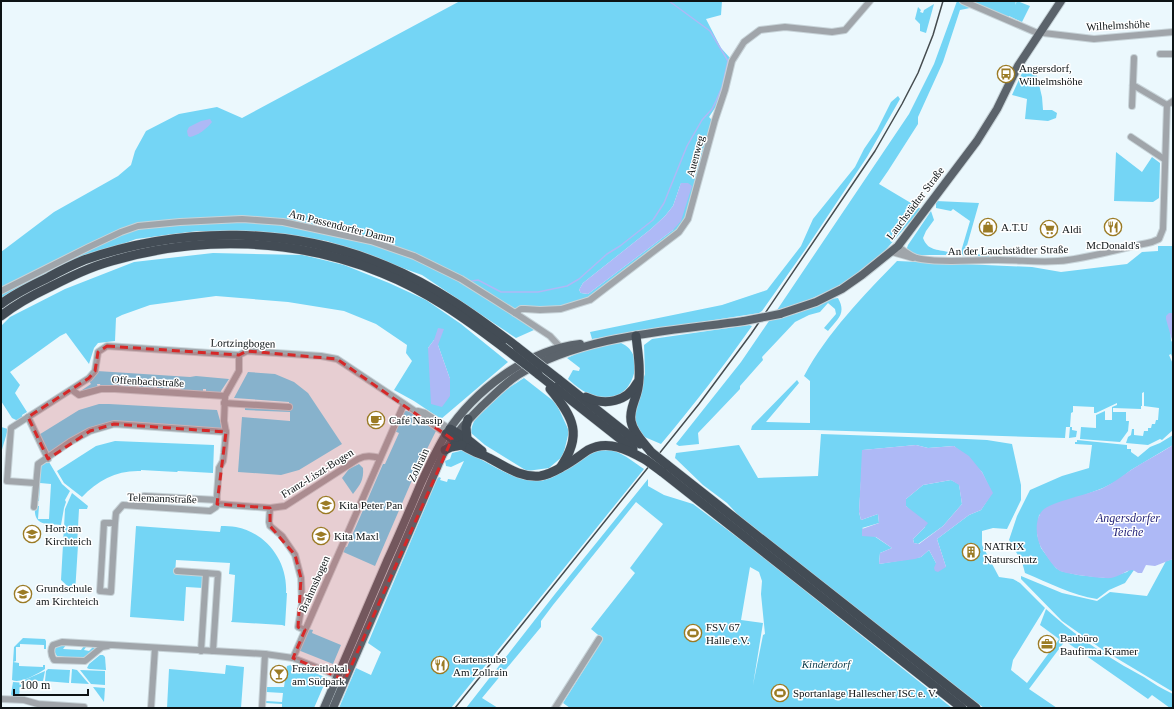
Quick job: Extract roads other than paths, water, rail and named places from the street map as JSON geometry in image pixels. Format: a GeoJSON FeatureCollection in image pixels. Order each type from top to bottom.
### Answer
{"type":"FeatureCollection","features":[{"type":"Feature","properties":{"kind":"highway"},"geometry":{"type":"LineString","coordinates":[[1,304],[28,287],[83,261],[137,245],[169,239],[230,235],[263,236],[302,241],[332,247],[386,266],[435,289],[472,312],[576,393],[648,456]]}},
{"type":"Feature","properties":{"kind":"highway"},"geometry":{"type":"LineString","coordinates":[[1,316],[31,297],[90,268],[111,261],[170,248],[201,245],[243,244],[272,246],[329,256],[382,273],[406,283],[448,307],[503,347],[542,379],[664,468],[976,708]]}},
{"type":"Feature","properties":{"kind":"highway"},"geometry":{"type":"LineString","coordinates":[[636,336],[639,357],[639,378],[638,390],[631,411],[631,422],[648,456]]}},
{"type":"Feature","properties":{"kind":"highway"},"geometry":{"type":"LineString","coordinates":[[576,393],[597,401],[608,402],[618,400],[628,394],[635,386],[639,378]]}},
{"type":"Feature","properties":{"kind":"highway"},"geometry":{"type":"LineString","coordinates":[[542,379],[566,410],[573,429],[572,446],[568,456],[559,469]]}},
{"type":"Feature","properties":{"kind":"highway"},"geometry":{"type":"LineString","coordinates":[[464,442],[468,419]]}},
{"type":"Feature","properties":{"kind":"highway"},"geometry":{"type":"LineString","coordinates":[[451,434],[513,472],[528,476],[551,474],[589,450],[600,446],[612,446],[648,456]]}},
{"type":"Feature","properties":{"kind":"highway"},"geometry":{"type":"LineString","coordinates":[[445,450],[464,442]]}},
{"type":"Feature","properties":{"kind":"highway"},"geometry":{"type":"LineString","coordinates":[[664,468],[962,708]]}},
{"type":"Feature","properties":{"kind":"main road","name":"Lauchstädter Straße"},"geometry":{"type":"LineString","coordinates":[[563,350],[576,344],[594,344],[636,336],[744,321],[780,314],[832,295],[862,275],[895,249],[977,141],[997,109],[1018,66],[1061,1]]}},
{"type":"Feature","properties":{"kind":"main road","name":"Zollrain"},"geometry":{"type":"LineString","coordinates":[[324,708],[342,678],[445,450],[456,420],[480,394],[514,368],[544,353],[563,350]]}},
{"type":"Feature","properties":{"kind":"main road","name":"Zollrain"},"geometry":{"type":"LineString","coordinates":[[333,708],[342,678],[413,501],[434,455],[451,434],[502,386],[518,375],[563,350]]}},
{"type":"Feature","properties":{"kind":"street","name":"Auenweg"},"geometry":{"type":"LineString","coordinates":[[516,313],[518,310],[525,309],[561,309],[590,300],[679,232],[688,218],[732,61],[744,42],[760,30],[785,27],[832,32],[845,30],[870,1]]}},
{"type":"Feature","properties":{"kind":"street"},"geometry":{"type":"LineString","coordinates":[[963,1],[1035,32],[1040,32]]}},
{"type":"Feature","properties":{"kind":"street","name":"Wilhelmshöhe"},"geometry":{"type":"LineString","coordinates":[[1040,32],[1094,39],[1173,32]]}},
{"type":"Feature","properties":{"kind":"street"},"geometry":{"type":"LineString","coordinates":[[1160,54],[1173,54]]}},
{"type":"Feature","properties":{"kind":"street"},"geometry":{"type":"LineString","coordinates":[[1132,106],[1134,58]]}},
{"type":"Feature","properties":{"kind":"street"},"geometry":{"type":"LineString","coordinates":[[1133,85],[1166,105],[1173,101]]}},
{"type":"Feature","properties":{"kind":"street","name":"An der Lauchstädter Straße"},"geometry":{"type":"LineString","coordinates":[[895,249],[905,257],[921,259],[953,261],[1061,261],[1152,242],[1159,239],[1162,229],[1166,105]]}},
{"type":"Feature","properties":{"kind":"street"},"geometry":{"type":"LineString","coordinates":[[1131,137],[1164,159]]}},
{"type":"Feature","properties":{"kind":"street","name":"Am Passendorfer Damm"},"geometry":{"type":"LineString","coordinates":[[1,291],[89,247],[138,226],[180,222],[250,219],[282,222],[335,232],[371,241],[414,256],[461,279],[516,313],[550,336],[563,350]]}},
{"type":"Feature","properties":{"kind":"street"},"geometry":{"type":"LineString","coordinates":[[544,353],[550,344],[550,336]]}},
{"type":"Feature","properties":{"kind":"street","name":"Lortzingbogen"},"geometry":{"type":"LineString","coordinates":[[72,390],[89,378],[95,370],[98,352],[106,346],[239,355],[247,351],[322,356],[337,359],[451,434]]}},
{"type":"Feature","properties":{"kind":"street"},"geometry":{"type":"LineString","coordinates":[[217,502],[219,468],[224,460],[226,432],[224,421],[225,396],[239,371],[239,355]]}},
{"type":"Feature","properties":{"kind":"street","name":"Offenbachstraße"},"geometry":{"type":"LineString","coordinates":[[72,390],[79,395],[101,389],[116,389],[225,396]]}},
{"type":"Feature","properties":{"kind":"street"},"geometry":{"type":"LineString","coordinates":[[35,483],[7,481],[11,428],[72,390]]}},
{"type":"Feature","properties":{"kind":"street"},"geometry":{"type":"LineString","coordinates":[[224,403],[289,407]]}},
{"type":"Feature","properties":{"kind":"street"},"geometry":{"type":"LineString","coordinates":[[380,458],[404,404]]}},
{"type":"Feature","properties":{"kind":"street"},"geometry":{"type":"LineString","coordinates":[[28,417],[48,459]]}},
{"type":"Feature","properties":{"kind":"street"},"geometry":{"type":"LineString","coordinates":[[34,507],[35,483],[38,464],[48,459],[70,442],[90,431],[114,424],[226,432]]}},
{"type":"Feature","properties":{"kind":"street","name":"Franz-Liszt-Bogen"},"geometry":{"type":"LineString","coordinates":[[143,506],[144,496],[270,508],[284,506],[358,458],[369,456],[380,458]]}},
{"type":"Feature","properties":{"kind":"street","name":"Brahmsbogen"},"geometry":{"type":"LineString","coordinates":[[292,658],[380,458]]}},
{"type":"Feature","properties":{"kind":"street","name":"Telemannstraße"},"geometry":{"type":"LineString","coordinates":[[115,523],[104,523],[100,591],[111,592],[116,513],[123,505],[210,511],[216,507],[217,502]]}},
{"type":"Feature","properties":{"kind":"street","name":"Brahmsbogen"},"geometry":{"type":"LineString","coordinates":[[270,508],[270,526],[282,536],[295,555],[301,578],[302,604],[298,626],[305,630]]}},
{"type":"Feature","properties":{"kind":"street"},"geometry":{"type":"LineString","coordinates":[[177,571],[218,574],[213,651]]}},
{"type":"Feature","properties":{"kind":"street"},"geometry":{"type":"LineString","coordinates":[[201,651],[206,573]]}},
{"type":"Feature","properties":{"kind":"street"},"geometry":{"type":"LineString","coordinates":[[555,708],[599,639]]}},
{"type":"Feature","properties":{"kind":"street"},"geometry":{"type":"LineString","coordinates":[[108,646],[102,647],[85,661],[54,660],[51,648],[56,643],[265,654],[292,658],[342,678]]}},
{"type":"Feature","properties":{"kind":"street"},"geometry":{"type":"LineString","coordinates":[[152,708],[156,648]]}},
{"type":"Feature","properties":{"kind":"street"},"geometry":{"type":"LineString","coordinates":[[262,708],[265,654]]}},
{"type":"Feature","properties":{"kind":"street"},"geometry":{"type":"LineString","coordinates":[[1,699],[24,700],[38,704],[84,707],[83,708]]}},
{"type":"Feature","properties":{"kind":"water"},"geometry":{"type":"Polygon","coordinates":[[[210,119],[212,122],[205,129],[193,136],[188,136],[187,131],[189,127],[201,121],[210,119]]]}},
{"type":"Feature","properties":{"kind":"water"},"geometry":{"type":"Polygon","coordinates":[[[681,183],[688,183],[692,186],[681,221],[673,230],[588,294],[581,293],[579,290],[583,283],[651,229],[665,216],[673,206],[681,183]]]}},
{"type":"Feature","properties":{"kind":"water"},"geometry":{"type":"Polygon","coordinates":[[[1169,313],[1173,313],[1173,344],[1166,319],[1166,316],[1169,313]]]}},
{"type":"Feature","properties":{"kind":"water"},"geometry":{"type":"Polygon","coordinates":[[[438,328],[444,329],[438,345],[450,379],[450,396],[442,407],[431,404],[428,348],[434,340],[438,328]]]}},
{"type":"Feature","properties":{"kind":"water"},"geometry":{"type":"Polygon","coordinates":[[[916,445],[928,448],[954,446],[969,456],[982,472],[993,493],[981,510],[969,515],[937,539],[946,567],[938,572],[935,571],[934,568],[936,563],[929,550],[921,557],[915,559],[879,564],[880,553],[892,548],[876,537],[862,536],[862,529],[879,523],[878,514],[861,520],[859,512],[862,450],[916,445]],[[951,480],[923,485],[906,499],[906,506],[928,523],[913,539],[914,543],[919,544],[943,526],[962,504],[959,485],[951,480]]]}},
{"type":"Feature","properties":{"kind":"water","name":"Angersdorfer Teiche"},"geometry":{"type":"Polygon","coordinates":[[[1173,445],[1173,559],[1155,566],[1146,565],[1142,573],[1130,570],[1111,578],[1069,574],[1060,571],[1055,567],[1039,543],[1037,525],[1040,514],[1043,510],[1062,501],[1103,488],[1173,445]]]}},
{"type":"Feature","properties":{"kind":"waterway"},"geometry":{"type":"LineString","coordinates":[[472,281],[478,280],[501,292],[538,292],[567,286],[579,279],[607,254],[620,246],[653,220],[664,203],[687,146],[702,120],[712,109],[716,101],[722,87],[728,61],[710,31],[669,1]]}},
{"type":"Feature","properties":{"kind":"railway"},"geometry":{"type":"LineString","coordinates":[[455,708],[699,404],[751,334],[875,151],[918,73],[933,35],[943,1]]}},
{"type":"Feature","properties":{"kind":"place","name":"Angersdorf, Wilhelmshöhe"},"geometry":{"type":"Point","coordinates":[1006,74]}},
{"type":"Feature","properties":{"kind":"place","name":"A.T.U"},"geometry":{"type":"Point","coordinates":[988,227]}},
{"type":"Feature","properties":{"kind":"place","name":"McDonald's"},"geometry":{"type":"Point","coordinates":[1113,227]}},
{"type":"Feature","properties":{"kind":"place","name":"Aldi"},"geometry":{"type":"Point","coordinates":[1049,229]}},
{"type":"Feature","properties":{"kind":"place","name":"Café Nassip"},"geometry":{"type":"Point","coordinates":[376,420]}},
{"type":"Feature","properties":{"kind":"place","name":"Kita Peter Pan"},"geometry":{"type":"Point","coordinates":[326,505]}},
{"type":"Feature","properties":{"kind":"place","name":"Hort am Kirchteich"},"geometry":{"type":"Point","coordinates":[32,534]}},
{"type":"Feature","properties":{"kind":"place","name":"Kita Maxl"},"geometry":{"type":"Point","coordinates":[321,536]}},
{"type":"Feature","properties":{"kind":"place","name":"NATRIX Naturschutz"},"geometry":{"type":"Point","coordinates":[971,552]}},
{"type":"Feature","properties":{"kind":"place","name":"Grundschule am Kirchteich"},"geometry":{"type":"Point","coordinates":[23,594]}},
{"type":"Feature","properties":{"kind":"place","name":"FSV 67 Halle e.V."},"geometry":{"type":"Point","coordinates":[693,633]}},
{"type":"Feature","properties":{"kind":"place","name":"Baubüro Baufirma Kramer"},"geometry":{"type":"Point","coordinates":[1047,644]}},
{"type":"Feature","properties":{"kind":"place","name":"Gartenstube Am Zollrain"},"geometry":{"type":"Point","coordinates":[440,665]}},
{"type":"Feature","properties":{"kind":"place","name":"Freizeitlokal am Südpark"},"geometry":{"type":"Point","coordinates":[279,674]}},
{"type":"Feature","properties":{"kind":"place","name":"Sportanlage Hallescher ISC e. V."},"geometry":{"type":"Point","coordinates":[780,693]}},
{"type":"Feature","properties":{"kind":"park label","name":"Kinderdorf"},"geometry":{"type":"Point","coordinates":[826,664]}}]}
